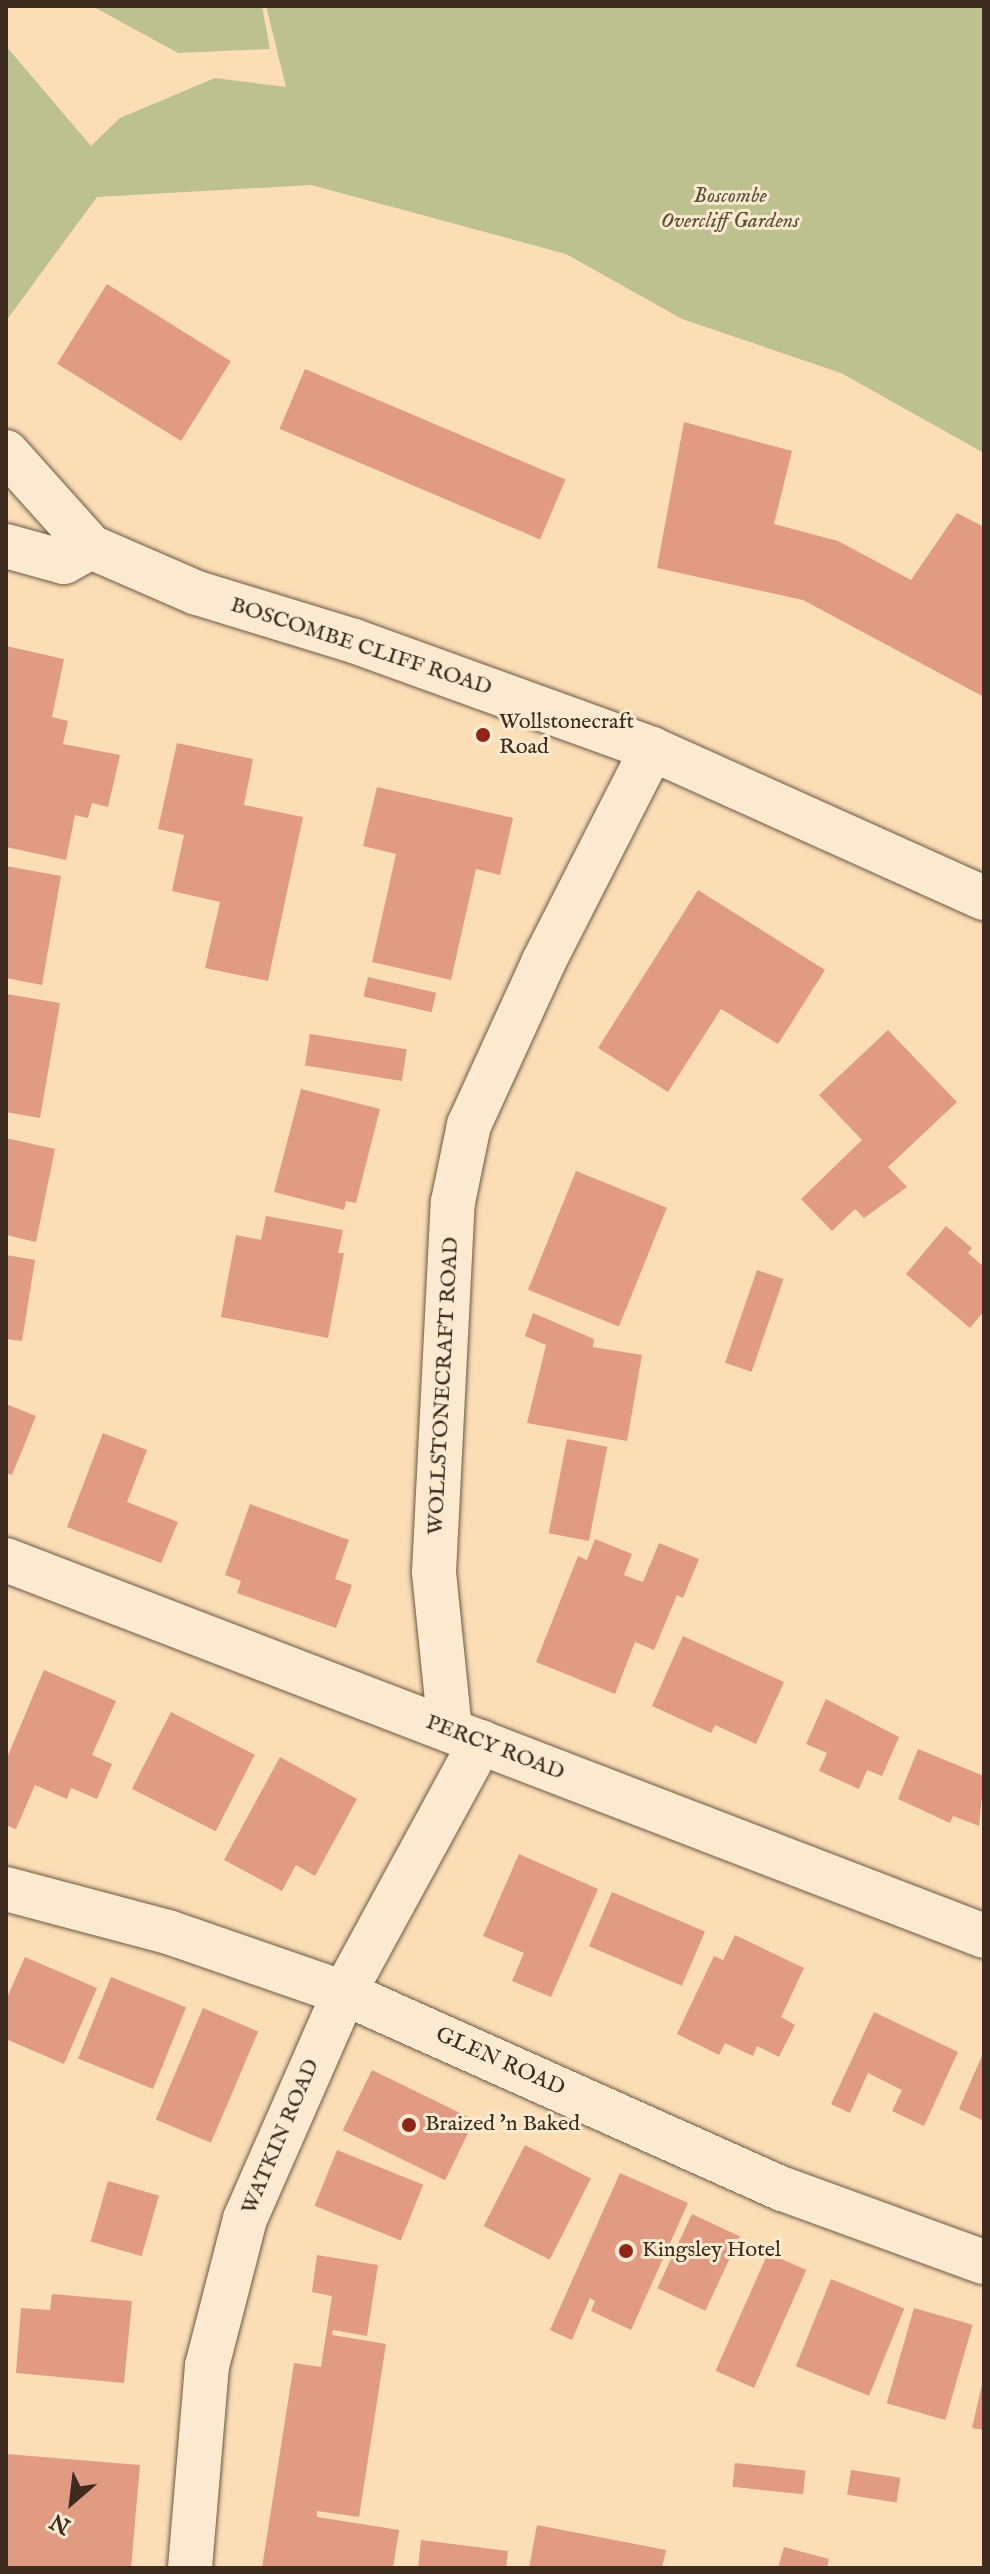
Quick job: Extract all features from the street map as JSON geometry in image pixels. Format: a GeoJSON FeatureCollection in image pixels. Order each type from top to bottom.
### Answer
{"type":"FeatureCollection","features":[{"type":"Feature","properties":{"kind":"street","name":"BOSCOMBE CLIFF ROAD"},"geometry":{"type":"LineString","coordinates":[[6,452],[91,547],[197,593],[354,641],[652,749],[984,898]]}},
{"type":"Feature","properties":{"kind":"street"},"geometry":{"type":"LineString","coordinates":[[6,546],[64,562],[91,547]]}},
{"type":"Feature","properties":{"kind":"street","name":"WOLLSTONECRAFT ROAD"},"geometry":{"type":"LineString","coordinates":[[465,1736],[434,1572],[453,1202],[469,1125],[543,963],[652,749]]}},
{"type":"Feature","properties":{"kind":"street","name":"PERCY ROAD"},"geometry":{"type":"LineString","coordinates":[[6,1560],[984,1936]]}},
{"type":"Feature","properties":{"kind":"street","name":"WATKIN ROAD"},"geometry":{"type":"LineString","coordinates":[[190,2568],[207,2366],[223,2292],[266,2163],[465,1736]]}},
{"type":"Feature","properties":{"kind":"street","name":"GLEN ROAD"},"geometry":{"type":"LineString","coordinates":[[6,1889],[168,1932],[344,1993],[783,2189],[984,2262]]}},
{"type":"Feature","properties":{"kind":"green space"},"geometry":{"type":"Polygon","coordinates":[[[92,6],[262,6],[270,49],[178,53],[92,6]]]}},
{"type":"Feature","properties":{"kind":"green space","name":"Boscombe Overcliff Gardens"},"geometry":{"type":"Polygon","coordinates":[[[266,6],[984,6],[984,453],[841,373],[682,319],[566,254],[311,185],[97,197],[6,321],[6,46],[91,146],[120,118],[215,78],[286,87],[266,6]]]}},
{"type":"Feature","properties":{"kind":"building"},"geometry":{"type":"Polygon","coordinates":[[[107,284],[231,361],[181,441],[57,364],[107,284]]]}},
{"type":"Feature","properties":{"kind":"building"},"geometry":{"type":"Polygon","coordinates":[[[305,369],[566,480],[540,539],[280,429],[305,369]]]}},
{"type":"Feature","properties":{"kind":"building"},"geometry":{"type":"Polygon","coordinates":[[[684,422],[792,451],[774,524],[838,541],[911,580],[957,513],[984,527],[984,697],[803,600],[657,568],[684,422]]]}},
{"type":"Feature","properties":{"kind":"building"},"geometry":{"type":"Polygon","coordinates":[[[6,646],[64,659],[52,717],[68,721],[63,744],[120,755],[108,807],[92,803],[88,818],[75,815],[66,860],[6,847],[6,646]]]}},
{"type":"Feature","properties":{"kind":"building"},"geometry":{"type":"Polygon","coordinates":[[[177,743],[253,759],[244,805],[303,817],[268,981],[205,968],[220,902],[172,891],[184,835],[158,829],[177,743]]]}},
{"type":"Feature","properties":{"kind":"building"},"geometry":{"type":"Polygon","coordinates":[[[377,787],[513,818],[500,875],[476,869],[451,980],[372,962],[396,854],[363,846],[377,787]]]}},
{"type":"Feature","properties":{"kind":"building"},"geometry":{"type":"Polygon","coordinates":[[[6,866],[61,876],[42,985],[6,978],[6,866]]]}},
{"type":"Feature","properties":{"kind":"building"},"geometry":{"type":"Polygon","coordinates":[[[698,890],[825,970],[778,1044],[721,1009],[668,1092],[598,1048],[698,890]]]}},
{"type":"Feature","properties":{"kind":"building"},"geometry":{"type":"Polygon","coordinates":[[[368,977],[436,993],[432,1012],[364,996],[368,977]]]}},
{"type":"Feature","properties":{"kind":"building"},"geometry":{"type":"Polygon","coordinates":[[[6,994],[60,1003],[40,1118],[6,1112],[6,994]]]}},
{"type":"Feature","properties":{"kind":"building"},"geometry":{"type":"Polygon","coordinates":[[[888,1030],[957,1102],[888,1167],[907,1187],[864,1218],[855,1209],[832,1231],[801,1199],[862,1140],[819,1095],[888,1030]]]}},
{"type":"Feature","properties":{"kind":"building"},"geometry":{"type":"Polygon","coordinates":[[[310,1034],[407,1049],[402,1081],[305,1066],[310,1034]]]}},
{"type":"Feature","properties":{"kind":"building"},"geometry":{"type":"Polygon","coordinates":[[[301,1089],[380,1109],[356,1203],[346,1201],[344,1210],[274,1192],[301,1089]]]}},
{"type":"Feature","properties":{"kind":"building"},"geometry":{"type":"Polygon","coordinates":[[[6,1138],[55,1149],[36,1242],[6,1235],[6,1138]]]}},
{"type":"Feature","properties":{"kind":"building"},"geometry":{"type":"Polygon","coordinates":[[[576,1171],[667,1208],[619,1326],[528,1290],[576,1171]]]}},
{"type":"Feature","properties":{"kind":"building"},"geometry":{"type":"Polygon","coordinates":[[[266,1216],[343,1230],[338,1253],[344,1253],[328,1338],[221,1317],[236,1235],[261,1240],[266,1216]]]}},
{"type":"Feature","properties":{"kind":"building"},"geometry":{"type":"Polygon","coordinates":[[[946,1226],[972,1248],[968,1253],[984,1267],[984,1311],[970,1328],[906,1274],[946,1226]]]}},
{"type":"Feature","properties":{"kind":"building"},"geometry":{"type":"Polygon","coordinates":[[[6,1255],[35,1260],[22,1341],[6,1339],[6,1255]]]}},
{"type":"Feature","properties":{"kind":"building"},"geometry":{"type":"Polygon","coordinates":[[[757,1270],[783,1279],[752,1372],[725,1363],[757,1270]]]}},
{"type":"Feature","properties":{"kind":"building"},"geometry":{"type":"Polygon","coordinates":[[[533,1313],[594,1339],[593,1347],[642,1355],[627,1441],[527,1423],[546,1345],[525,1336],[533,1313]]]}},
{"type":"Feature","properties":{"kind":"building"},"geometry":{"type":"Polygon","coordinates":[[[6,1404],[36,1416],[12,1475],[6,1473],[6,1404]]]}},
{"type":"Feature","properties":{"kind":"building"},"geometry":{"type":"Polygon","coordinates":[[[103,1433],[147,1450],[127,1502],[178,1522],[161,1563],[67,1527],[103,1433]]]}},
{"type":"Feature","properties":{"kind":"building"},"geometry":{"type":"Polygon","coordinates":[[[567,1439],[607,1447],[589,1541],[549,1533],[567,1439]]]}},
{"type":"Feature","properties":{"kind":"building"},"geometry":{"type":"Polygon","coordinates":[[[250,1504],[349,1540],[335,1579],[352,1585],[336,1628],[237,1593],[241,1581],[225,1575],[250,1504]]]}},
{"type":"Feature","properties":{"kind":"building"},"geometry":{"type":"Polygon","coordinates":[[[595,1539],[632,1554],[624,1575],[643,1582],[659,1543],[699,1559],[683,1598],[677,1595],[654,1650],[635,1642],[615,1694],[536,1662],[578,1556],[587,1560],[595,1539]]]}},
{"type":"Feature","properties":{"kind":"building"},"geometry":{"type":"Polygon","coordinates":[[[683,1636],[784,1682],[756,1744],[715,1725],[711,1733],[652,1706],[683,1636]]]}},
{"type":"Feature","properties":{"kind":"building"},"geometry":{"type":"Polygon","coordinates":[[[44,1670],[116,1701],[92,1755],[112,1764],[97,1799],[71,1788],[67,1799],[35,1785],[16,1829],[6,1825],[6,1760],[44,1670]]]}},
{"type":"Feature","properties":{"kind":"building"},"geometry":{"type":"Polygon","coordinates":[[[826,1699],[899,1737],[882,1776],[867,1770],[859,1789],[819,1771],[827,1753],[806,1744],[826,1699]]]}},
{"type":"Feature","properties":{"kind":"building"},"geometry":{"type":"Polygon","coordinates":[[[171,1712],[255,1755],[216,1831],[132,1789],[171,1712]]]}},
{"type":"Feature","properties":{"kind":"building"},"geometry":{"type":"Polygon","coordinates":[[[918,1749],[984,1776],[979,1826],[953,1816],[950,1823],[898,1799],[918,1749]]]}},
{"type":"Feature","properties":{"kind":"building"},"geometry":{"type":"Polygon","coordinates":[[[280,1757],[357,1799],[315,1876],[296,1865],[282,1891],[224,1860],[280,1757]]]}},
{"type":"Feature","properties":{"kind":"building"},"geometry":{"type":"Polygon","coordinates":[[[519,1854],[598,1889],[551,1997],[512,1981],[524,1953],[483,1936],[519,1854]]]}},
{"type":"Feature","properties":{"kind":"building"},"geometry":{"type":"Polygon","coordinates":[[[612,1892],[705,1931],[682,1986],[589,1946],[612,1892]]]}},
{"type":"Feature","properties":{"kind":"building"},"geometry":{"type":"Polygon","coordinates":[[[735,1935],[804,1968],[781,2017],[795,2025],[779,2057],[757,2046],[753,2056],[725,2043],[719,2055],[677,2034],[714,1956],[723,1960],[735,1935]]]}},
{"type":"Feature","properties":{"kind":"building"},"geometry":{"type":"Polygon","coordinates":[[[25,1957],[97,1988],[64,2064],[6,2039],[6,2000],[25,1957]]]}},
{"type":"Feature","properties":{"kind":"building"},"geometry":{"type":"Polygon","coordinates":[[[111,1977],[186,2007],[153,2089],[78,2059],[111,1977]]]}},
{"type":"Feature","properties":{"kind":"building"},"geometry":{"type":"Polygon","coordinates":[[[203,2008],[258,2031],[211,2143],[156,2119],[203,2008]]]}},
{"type":"Feature","properties":{"kind":"building"},"geometry":{"type":"Polygon","coordinates":[[[874,2012],[958,2052],[924,2126],[892,2111],[902,2090],[868,2073],[850,2113],[831,2104],[874,2012]]]}},
{"type":"Feature","properties":{"kind":"building"},"geometry":{"type":"Polygon","coordinates":[[[984,2051],[984,2121],[959,2109],[984,2051]]]}},
{"type":"Feature","properties":{"kind":"building","name":"Braized 'n Baked"},"geometry":{"type":"Polygon","coordinates":[[[372,2070],[474,2120],[445,2180],[343,2130],[372,2070]]]}},
{"type":"Feature","properties":{"kind":"building"},"geometry":{"type":"Polygon","coordinates":[[[525,2145],[591,2179],[550,2260],[484,2226],[525,2145]]]}},
{"type":"Feature","properties":{"kind":"building"},"geometry":{"type":"Polygon","coordinates":[[[337,2150],[423,2185],[401,2240],[315,2206],[337,2150]]]}},
{"type":"Feature","properties":{"kind":"building","name":"Kingsley Hotel"},"geometry":{"type":"Polygon","coordinates":[[[620,2173],[688,2203],[631,2330],[591,2311],[595,2301],[590,2298],[572,2340],[550,2330],[620,2173]]]}},
{"type":"Feature","properties":{"kind":"building"},"geometry":{"type":"Polygon","coordinates":[[[108,2181],[159,2196],[142,2256],[91,2242],[108,2181]]]}},
{"type":"Feature","properties":{"kind":"building"},"geometry":{"type":"Polygon","coordinates":[[[692,2214],[740,2236],[705,2311],[657,2288],[692,2214]]]}},
{"type":"Feature","properties":{"kind":"building"},"geometry":{"type":"Polygon","coordinates":[[[768,2253],[806,2270],[754,2388],[716,2371],[768,2253]]]}},
{"type":"Feature","properties":{"kind":"building"},"geometry":{"type":"Polygon","coordinates":[[[317,2255],[378,2265],[367,2336],[333,2330],[332,2335],[386,2344],[359,2517],[317,2511],[317,2517],[399,2530],[393,2568],[262,2568],[294,2363],[321,2367],[332,2296],[312,2292],[317,2255]]]}},
{"type":"Feature","properties":{"kind":"building"},"geometry":{"type":"Polygon","coordinates":[[[831,2279],[904,2309],[869,2396],[796,2366],[831,2279]]]}},
{"type":"Feature","properties":{"kind":"building"},"geometry":{"type":"Polygon","coordinates":[[[52,2294],[132,2301],[124,2383],[16,2373],[21,2308],[50,2310],[52,2294]]]}},
{"type":"Feature","properties":{"kind":"building"},"geometry":{"type":"Polygon","coordinates":[[[914,2308],[973,2325],[945,2420],[887,2403],[914,2308]]]}},
{"type":"Feature","properties":{"kind":"building"},"geometry":{"type":"Polygon","coordinates":[[[984,2380],[984,2430],[972,2428],[984,2380]]]}},
{"type":"Feature","properties":{"kind":"building"},"geometry":{"type":"Polygon","coordinates":[[[6,2454],[140,2465],[131,2568],[6,2568],[6,2454]]]}},
{"type":"Feature","properties":{"kind":"building"},"geometry":{"type":"Polygon","coordinates":[[[735,2463],[806,2470],[803,2494],[732,2487],[735,2463]]]}},
{"type":"Feature","properties":{"kind":"building"},"geometry":{"type":"Polygon","coordinates":[[[851,2470],[900,2478],[896,2503],[847,2495],[851,2470]]]}},
{"type":"Feature","properties":{"kind":"building"},"geometry":{"type":"Polygon","coordinates":[[[537,2525],[666,2550],[662,2568],[529,2568],[537,2525]]]}},
{"type":"Feature","properties":{"kind":"building"},"geometry":{"type":"Polygon","coordinates":[[[421,2540],[508,2551],[506,2568],[418,2568],[421,2540]]]}},
{"type":"Feature","properties":{"kind":"building"},"geometry":{"type":"Polygon","coordinates":[[[784,2547],[829,2559],[827,2568],[778,2568],[784,2547]]]}},
{"type":"Feature","properties":{"kind":"place","name":"Wollstonecraft Road"},"geometry":{"type":"Point","coordinates":[483,735]}},
{"type":"Feature","properties":{"kind":"place","name":"Braized 'n Baked"},"geometry":{"type":"Point","coordinates":[409,2125]}},
{"type":"Feature","properties":{"kind":"place","name":"Kingsley Hotel"},"geometry":{"type":"Point","coordinates":[626,2251]}}]}
